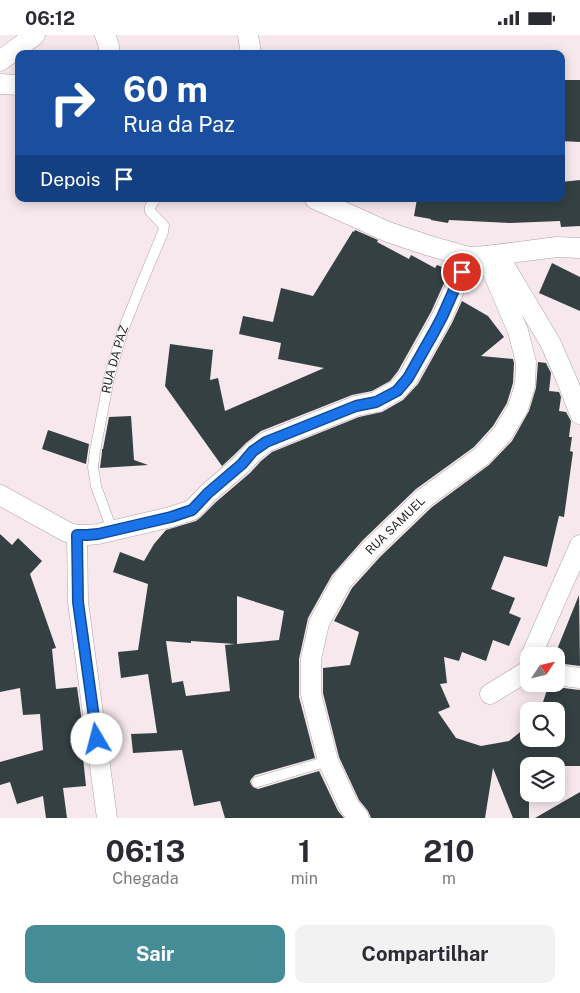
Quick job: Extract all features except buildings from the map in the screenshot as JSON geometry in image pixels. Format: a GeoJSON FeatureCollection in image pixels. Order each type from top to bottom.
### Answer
{"type":"FeatureCollection","features":[{"type":"Feature","properties":{"kind":"street"},"geometry":{"type":"LineString","coordinates":[[0,61],[35,35]]}},
{"type":"Feature","properties":{"kind":"street"},"geometry":{"type":"LineString","coordinates":[[37,50],[40,35]]}},
{"type":"Feature","properties":{"kind":"street"},"geometry":{"type":"LineString","coordinates":[[248,35],[250,50]]}},
{"type":"Feature","properties":{"kind":"street"},"geometry":{"type":"LineString","coordinates":[[0,84],[15,85]]}},
{"type":"Feature","properties":{"kind":"street"},"geometry":{"type":"LineString","coordinates":[[322,202],[388,232],[430,246],[484,256],[557,247],[580,248]]}},
{"type":"Feature","properties":{"kind":"street"},"geometry":{"type":"LineString","coordinates":[[0,495],[57,527],[77,535],[112,530],[171,517],[192,510],[208,493],[242,464],[253,451],[266,442],[356,406],[376,402],[397,391],[408,378],[442,317],[484,256]]}},
{"type":"Feature","properties":{"kind":"street"},"geometry":{"type":"LineString","coordinates":[[484,256],[551,344],[580,413]]}},
{"type":"Feature","properties":{"kind":"street","name":"RUA SAMUEL"},"geometry":{"type":"LineString","coordinates":[[359,818],[349,806],[328,761],[310,694],[311,659],[319,623],[342,581],[371,549],[424,497],[482,456],[503,433],[518,408],[525,385],[526,362],[518,331],[484,256]]}},
{"type":"Feature","properties":{"kind":"street"},"geometry":{"type":"LineString","coordinates":[[77,535],[78,602],[107,818]]}},
{"type":"Feature","properties":{"kind":"street"},"geometry":{"type":"LineString","coordinates":[[535,647],[580,545]]}},
{"type":"Feature","properties":{"kind":"street"},"geometry":{"type":"LineString","coordinates":[[490,694],[520,676]]}},
{"type":"Feature","properties":{"kind":"street"},"geometry":{"type":"LineString","coordinates":[[565,676],[580,677]]}},
{"type":"Feature","properties":{"kind":"lane","name":"RUA DA PAZ"},"geometry":{"type":"LineString","coordinates":[[112,530],[96,486],[93,467],[95,451],[110,377],[123,330],[163,232],[164,226],[150,211],[153,202]]}},
{"type":"Feature","properties":{"kind":"lane"},"geometry":{"type":"LineString","coordinates":[[257,782],[328,761]]}},
{"type":"Feature","properties":{"kind":"route"},"geometry":{"type":"LineString","coordinates":[[97,739],[78,602],[77,535],[98,534],[171,517],[192,510],[208,493],[242,464],[253,451],[266,442],[356,406],[376,402],[397,391],[408,378],[434,332],[462,272]]}}]}
